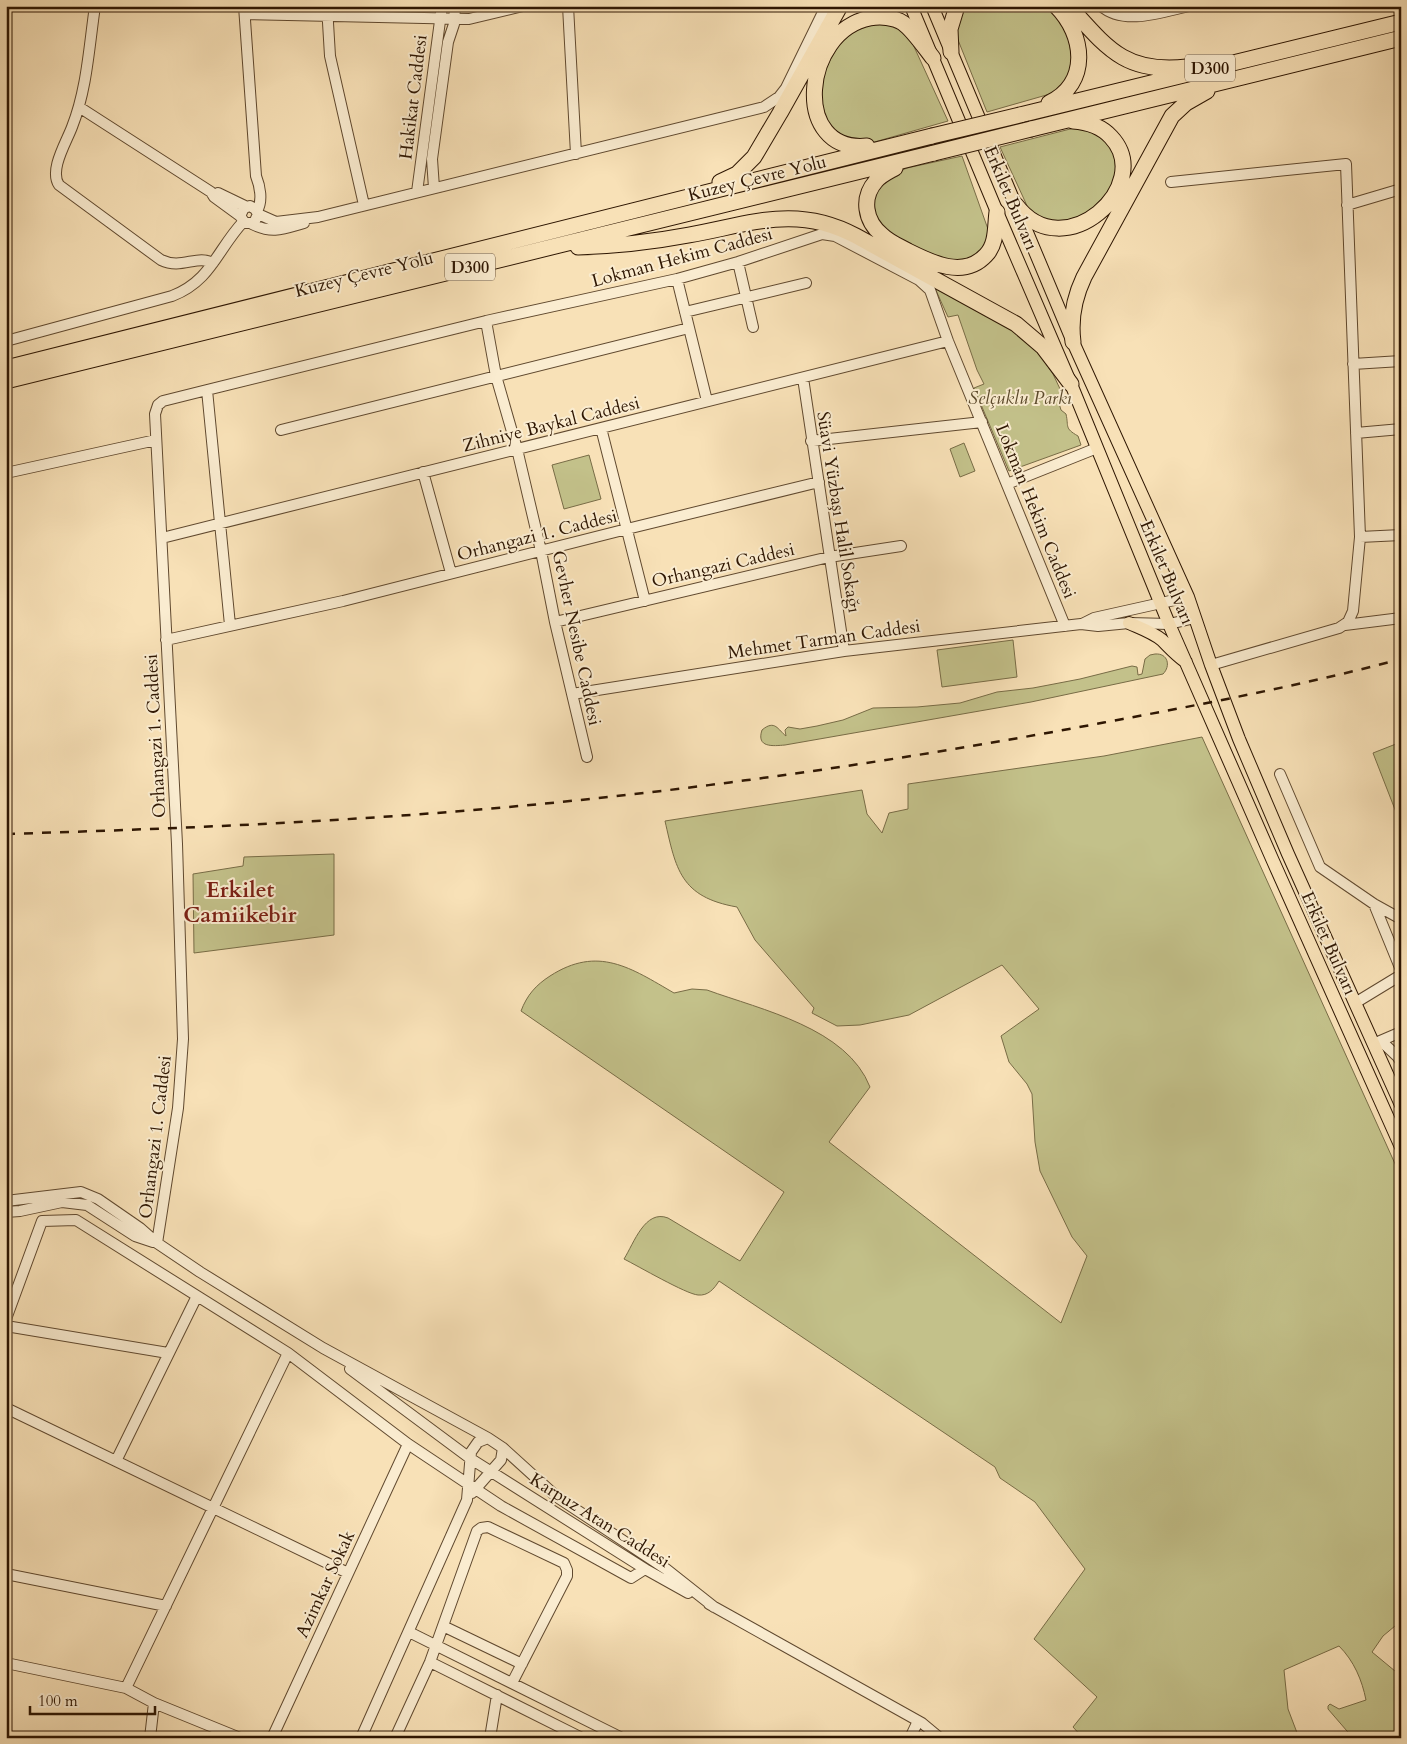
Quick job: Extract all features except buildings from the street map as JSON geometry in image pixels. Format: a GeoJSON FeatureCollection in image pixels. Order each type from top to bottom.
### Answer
{"type":"FeatureCollection","features":[{"type":"Feature","properties":{"kind":"highway"},"geometry":{"type":"LineString","coordinates":[[604,217],[636,203],[721,181],[744,168],[754,157],[840,6]]}},
{"type":"Feature","properties":{"kind":"highway"},"geometry":{"type":"LineString","coordinates":[[951,52],[950,29],[957,6]]}},
{"type":"Feature","properties":{"kind":"highway"},"geometry":{"type":"LineString","coordinates":[[1020,115],[1056,100],[1070,88],[1075,78],[1078,64],[1077,44],[1070,26],[1056,6]]}},
{"type":"Feature","properties":{"kind":"highway"},"geometry":{"type":"LineString","coordinates":[[1069,6],[1109,49],[1123,58],[1141,65],[1166,68],[1243,60]]}},
{"type":"Feature","properties":{"kind":"highway"},"geometry":{"type":"LineString","coordinates":[[906,142],[854,147],[833,138],[825,129],[816,110],[814,88],[819,65],[828,46],[843,31],[860,21],[874,18],[887,18],[904,24],[933,58]]}},
{"type":"Feature","properties":{"kind":"highway","name":"D300"},"geometry":{"type":"LineString","coordinates":[[1020,115],[1401,22]]}},
{"type":"Feature","properties":{"kind":"highway","name":"D300"},"geometry":{"type":"LineString","coordinates":[[1062,122],[1401,38]]}},
{"type":"Feature","properties":{"kind":"highway"},"geometry":{"type":"LineString","coordinates":[[1073,342],[1072,315],[1080,286],[1172,116],[1186,104],[1222,82]]}},
{"type":"Feature","properties":{"kind":"highway","name":"Kuzey Çevre Yolu"},"geometry":{"type":"LineString","coordinates":[[6,368],[604,217],[1020,115]]}},
{"type":"Feature","properties":{"kind":"highway"},"geometry":{"type":"LineString","coordinates":[[1016,205],[1034,222],[1052,228],[1064,229],[1075,226],[1096,215],[1116,192],[1122,176],[1123,164],[1120,151],[1114,140],[1104,131],[1090,124],[1076,121],[1062,122]]}},
{"type":"Feature","properties":{"kind":"highway","name":"Kuzey Çevre Yolu"},"geometry":{"type":"LineString","coordinates":[[6,381],[1062,122]]}},
{"type":"Feature","properties":{"kind":"highway"},"geometry":{"type":"LineString","coordinates":[[907,160],[880,176],[867,198],[867,211],[872,223],[880,234],[892,243],[931,262],[954,267],[970,265],[981,260],[994,243],[996,212]]}},
{"type":"Feature","properties":{"kind":"highway"},"geometry":{"type":"LineString","coordinates":[[547,248],[592,247],[642,242],[772,219],[795,218],[820,221],[856,236],[1016,324],[1043,347],[1071,384]]}},
{"type":"Feature","properties":{"kind":"main road","name":"Erkilet Bulvarı"},"geometry":{"type":"LineString","coordinates":[[912,6],[996,212],[1071,384],[1169,624],[1401,1147]]}},
{"type":"Feature","properties":{"kind":"main road","name":"Erkilet Bulvarı"},"geometry":{"type":"LineString","coordinates":[[932,6],[1073,342],[1188,597],[1211,665],[1252,770],[1355,1003],[1377,1042],[1401,1105]]}},
{"type":"Feature","properties":{"kind":"main road"},"geometry":{"type":"LineString","coordinates":[[1129,623],[1156,636],[1174,654],[1186,662]]}},
{"type":"Feature","properties":{"kind":"street"},"geometry":{"type":"LineString","coordinates":[[95,6],[79,106],[56,169],[55,177],[59,185],[162,260],[174,264],[205,260],[213,263]]}},
{"type":"Feature","properties":{"kind":"street","name":"Hakikat Caddesi"},"geometry":{"type":"LineString","coordinates":[[417,192],[442,6]]}},
{"type":"Feature","properties":{"kind":"street","name":"Hakikat Caddesi"},"geometry":{"type":"LineString","coordinates":[[434,188],[432,160],[448,42],[455,18],[455,6]]}},
{"type":"Feature","properties":{"kind":"street"},"geometry":{"type":"LineString","coordinates":[[253,210],[260,201],[256,176],[245,10],[327,10],[469,19],[523,6]]}},
{"type":"Feature","properties":{"kind":"street"},"geometry":{"type":"LineString","coordinates":[[568,6],[576,154]]}},
{"type":"Feature","properties":{"kind":"street"},"geometry":{"type":"LineString","coordinates":[[211,192],[217,192],[276,222],[318,216],[758,109],[770,105],[780,97],[786,88],[826,6]]}},
{"type":"Feature","properties":{"kind":"street"},"geometry":{"type":"LineString","coordinates":[[1101,6],[1114,15],[1127,17],[1189,6]]}},
{"type":"Feature","properties":{"kind":"street"},"geometry":{"type":"LineString","coordinates":[[327,10],[330,56],[364,205]]}},
{"type":"Feature","properties":{"kind":"street"},"geometry":{"type":"LineString","coordinates":[[79,106],[211,192],[214,197],[245,221],[266,230],[278,230],[309,222],[318,216]]}},
{"type":"Feature","properties":{"kind":"street"},"geometry":{"type":"LineString","coordinates":[[1171,182],[1346,164],[1360,537],[1353,612],[1346,625]]}},
{"type":"Feature","properties":{"kind":"street"},"geometry":{"type":"LineString","coordinates":[[1347,205],[1401,189]]}},
{"type":"Feature","properties":{"kind":"street"},"geometry":{"type":"LineString","coordinates":[[245,221],[242,210],[253,210]]}},
{"type":"Feature","properties":{"kind":"street"},"geometry":{"type":"LineString","coordinates":[[6,341],[185,291],[198,282],[245,221],[256,220],[253,210]]}},
{"type":"Feature","properties":{"kind":"street","name":"Lokman Hekim Caddesi"},"geometry":{"type":"LineString","coordinates":[[156,440],[156,410],[160,402],[166,400],[486,321],[677,279],[738,262],[822,234],[835,236],[923,283],[932,294],[948,341],[1065,626]]}},
{"type":"Feature","properties":{"kind":"street"},"geometry":{"type":"LineString","coordinates":[[738,262],[754,327]]}},
{"type":"Feature","properties":{"kind":"street"},"geometry":{"type":"LineString","coordinates":[[677,279],[707,402]]}},
{"type":"Feature","properties":{"kind":"street"},"geometry":{"type":"LineString","coordinates":[[685,312],[806,283]]}},
{"type":"Feature","properties":{"kind":"street","name":"Gevher Nesibe Caddesi"},"geometry":{"type":"LineString","coordinates":[[486,321],[496,376],[517,449],[587,758]]}},
{"type":"Feature","properties":{"kind":"street"},"geometry":{"type":"LineString","coordinates":[[281,430],[688,328]]}},
{"type":"Feature","properties":{"kind":"street","name":"Zihniye Baykal Caddesi"},"geometry":{"type":"LineString","coordinates":[[162,538],[948,341]]}},
{"type":"Feature","properties":{"kind":"street"},"geometry":{"type":"LineString","coordinates":[[1353,364],[1401,361]]}},
{"type":"Feature","properties":{"kind":"street","name":"Süavi Yüzbaşı Halil Sokağı"},"geometry":{"type":"LineString","coordinates":[[803,378],[844,651]]}},
{"type":"Feature","properties":{"kind":"street"},"geometry":{"type":"LineString","coordinates":[[207,390],[230,625]]}},
{"type":"Feature","properties":{"kind":"street"},"geometry":{"type":"LineString","coordinates":[[811,441],[982,422]]}},
{"type":"Feature","properties":{"kind":"street"},"geometry":{"type":"LineString","coordinates":[[600,428],[645,600]]}},
{"type":"Feature","properties":{"kind":"street"},"geometry":{"type":"LineString","coordinates":[[1356,434],[1401,429]]}},
{"type":"Feature","properties":{"kind":"street"},"geometry":{"type":"LineString","coordinates":[[6,473],[156,440],[166,640]]}},
{"type":"Feature","properties":{"kind":"street"},"geometry":{"type":"LineString","coordinates":[[1007,484],[1097,448]]}},
{"type":"Feature","properties":{"kind":"street"},"geometry":{"type":"LineString","coordinates":[[423,472],[451,573]]}},
{"type":"Feature","properties":{"kind":"street","name":"Orhangazi 1. Caddesi"},"geometry":{"type":"LineString","coordinates":[[488,1438],[323,1348],[200,1272],[157,1243],[178,1108],[183,1039],[177,844],[166,640],[343,601],[819,482]]}},
{"type":"Feature","properties":{"kind":"street"},"geometry":{"type":"LineString","coordinates":[[1360,537],[1401,535]]}},
{"type":"Feature","properties":{"kind":"street","name":"Orhangazi Caddesi"},"geometry":{"type":"LineString","coordinates":[[555,622],[829,557],[900,546]]}},
{"type":"Feature","properties":{"kind":"street","name":"Mehmet Tarman Caddesi"},"geometry":{"type":"LineString","coordinates":[[1082,624],[1094,618],[1188,597]]}},
{"type":"Feature","properties":{"kind":"street","name":"Mehmet Tarman Caddesi"},"geometry":{"type":"LineString","coordinates":[[572,694],[844,651],[1082,624],[1098,626],[1129,623],[1169,624],[1195,618]]}},
{"type":"Feature","properties":{"kind":"street"},"geometry":{"type":"LineString","coordinates":[[1211,665],[1346,625],[1401,618]]}},
{"type":"Feature","properties":{"kind":"street"},"geometry":{"type":"LineString","coordinates":[[1280,774],[1320,868],[1374,904],[1401,919]]}},
{"type":"Feature","properties":{"kind":"street"},"geometry":{"type":"LineString","coordinates":[[1355,1003],[1400,976],[1374,904]]}},
{"type":"Feature","properties":{"kind":"street"},"geometry":{"type":"LineString","coordinates":[[1377,1042],[1401,1032]]}},
{"type":"Feature","properties":{"kind":"street"},"geometry":{"type":"LineString","coordinates":[[1377,1042],[1397,1056],[1401,1062]]}},
{"type":"Feature","properties":{"kind":"street"},"geometry":{"type":"LineString","coordinates":[[6,1201],[81,1192],[98,1199],[140,1228],[157,1243]]}},
{"type":"Feature","properties":{"kind":"street"},"geometry":{"type":"LineString","coordinates":[[6,1212],[62,1202],[87,1205],[134,1236],[157,1243]]}},
{"type":"Feature","properties":{"kind":"street"},"geometry":{"type":"LineString","coordinates":[[6,1319],[42,1221],[76,1220],[288,1353],[408,1444],[501,1506],[631,1578],[645,1569]]}},
{"type":"Feature","properties":{"kind":"street"},"geometry":{"type":"LineString","coordinates":[[116,1461],[196,1296]]}},
{"type":"Feature","properties":{"kind":"street"},"geometry":{"type":"LineString","coordinates":[[6,1326],[168,1353]]}},
{"type":"Feature","properties":{"kind":"street","name":"Orhangazi 1. Caddesi"},"geometry":{"type":"LineString","coordinates":[[323,1348],[470,1459]]}},
{"type":"Feature","properties":{"kind":"street"},"geometry":{"type":"LineString","coordinates":[[126,1688],[288,1353]]}},
{"type":"Feature","properties":{"kind":"street"},"geometry":{"type":"LineString","coordinates":[[6,1408],[348,1573]]}},
{"type":"Feature","properties":{"kind":"street"},"geometry":{"type":"LineString","coordinates":[[361,1738],[472,1487],[471,1452],[478,1442],[488,1438]]}},
{"type":"Feature","properties":{"kind":"street","name":"Karpuz Atan Caddesi"},"geometry":{"type":"LineString","coordinates":[[488,1438],[503,1448],[557,1497],[666,1569],[714,1607]]}},
{"type":"Feature","properties":{"kind":"street","name":"Azimkar Sokak"},"geometry":{"type":"LineString","coordinates":[[272,1738],[408,1444]]}},
{"type":"Feature","properties":{"kind":"street"},"geometry":{"type":"LineString","coordinates":[[472,1487],[492,1472],[500,1460],[503,1448]]}},
{"type":"Feature","properties":{"kind":"street","name":"Karpuz Atan Caddesi"},"geometry":{"type":"LineString","coordinates":[[470,1459],[645,1569],[918,1721],[940,1738]]}},
{"type":"Feature","properties":{"kind":"street"},"geometry":{"type":"LineString","coordinates":[[395,1738],[430,1662],[477,1531],[481,1528],[488,1527],[564,1563],[567,1570],[567,1576],[512,1683]]}},
{"type":"Feature","properties":{"kind":"street"},"geometry":{"type":"LineString","coordinates":[[6,1574],[166,1606]]}},
{"type":"Feature","properties":{"kind":"street"},"geometry":{"type":"LineString","coordinates":[[443,1626],[522,1664]]}},
{"type":"Feature","properties":{"kind":"street"},"geometry":{"type":"LineString","coordinates":[[409,1632],[622,1738]]}},
{"type":"Feature","properties":{"kind":"street"},"geometry":{"type":"LineString","coordinates":[[430,1662],[582,1738]]}},
{"type":"Feature","properties":{"kind":"street"},"geometry":{"type":"LineString","coordinates":[[6,1664],[126,1688],[154,1703],[240,1738]]}},
{"type":"Feature","properties":{"kind":"street"},"geometry":{"type":"LineString","coordinates":[[490,1738],[497,1696]]}},
{"type":"Feature","properties":{"kind":"street"},"geometry":{"type":"LineString","coordinates":[[150,1738],[154,1703]]}},
{"type":"Feature","properties":{"kind":"street"},"geometry":{"type":"LineString","coordinates":[[910,1738],[918,1721]]}},
{"type":"Feature","properties":{"kind":"green space"},"geometry":{"type":"Polygon","coordinates":[[[961,6],[1049,6],[1068,31],[1073,69],[1057,92],[987,112],[956,35],[961,6]]]}},
{"type":"Feature","properties":{"kind":"green space"},"geometry":{"type":"Polygon","coordinates":[[[873,22],[899,27],[911,40],[948,121],[871,143],[853,142],[827,125],[818,83],[842,38],[873,22]]]}},
{"type":"Feature","properties":{"kind":"green space"},"geometry":{"type":"Polygon","coordinates":[[[1074,128],[1097,131],[1116,154],[1115,183],[1090,213],[1054,224],[1029,210],[1000,147],[1074,128]]]}},
{"type":"Feature","properties":{"kind":"green space"},"geometry":{"type":"Polygon","coordinates":[[[962,156],[989,232],[989,237],[977,258],[948,263],[882,230],[870,205],[882,179],[907,168],[962,156]]]}},
{"type":"Feature","properties":{"kind":"green space","name":"Selçuklu Parkı"},"geometry":{"type":"Polygon","coordinates":[[[934,286],[1027,336],[1053,374],[1061,391],[1061,396],[1058,400],[1061,410],[1066,414],[1069,429],[1078,436],[1081,445],[1009,471],[974,388],[984,384],[977,370],[958,315],[948,317],[934,286]]]}},
{"type":"Feature","properties":{"kind":"green space"},"geometry":{"type":"Polygon","coordinates":[[[964,443],[975,471],[960,477],[950,449],[964,443]]]}},
{"type":"Feature","properties":{"kind":"green space"},"geometry":{"type":"Polygon","coordinates":[[[589,455],[601,499],[564,509],[552,465],[589,455]]]}},
{"type":"Feature","properties":{"kind":"green space"},"geometry":{"type":"Polygon","coordinates":[[[1013,640],[1017,677],[942,687],[937,650],[1013,640]]]}},
{"type":"Feature","properties":{"kind":"green space"},"geometry":{"type":"Polygon","coordinates":[[[1155,654],[1163,656],[1167,661],[1167,667],[1163,674],[1031,702],[785,745],[767,745],[761,740],[762,730],[770,725],[776,727],[786,736],[785,730],[788,727],[800,729],[817,726],[843,720],[873,708],[917,707],[960,703],[997,692],[1033,688],[1080,679],[1132,666],[1137,667],[1138,675],[1142,674],[1145,659],[1155,654]]]}},
{"type":"Feature","properties":{"kind":"green space"},"geometry":{"type":"Polygon","coordinates":[[[1202,737],[1401,1177],[1401,1621],[1383,1636],[1372,1652],[1401,1676],[1401,1738],[1353,1738],[1328,1709],[1330,1704],[1339,1709],[1366,1700],[1357,1671],[1339,1646],[1284,1670],[1288,1709],[1299,1738],[1083,1738],[1073,1727],[1097,1697],[1034,1639],[1085,1569],[1035,1502],[1000,1478],[995,1467],[719,1281],[710,1291],[698,1295],[673,1285],[624,1259],[641,1229],[653,1218],[660,1217],[668,1218],[740,1261],[784,1192],[521,1011],[532,991],[550,976],[567,967],[584,962],[599,961],[629,968],[674,993],[692,989],[707,990],[777,1014],[823,1036],[843,1050],[859,1067],[870,1087],[829,1142],[1061,1323],[1087,1256],[1072,1237],[1040,1171],[1035,1142],[1032,1094],[1027,1084],[1009,1062],[1001,1036],[1039,1009],[1002,965],[909,1015],[860,1025],[837,1026],[812,1013],[814,1008],[755,940],[737,907],[703,896],[692,888],[678,867],[665,821],[862,790],[867,814],[882,833],[889,813],[908,809],[908,784],[1104,756],[1202,737]]]}},
{"type":"Feature","properties":{"kind":"green space"},"geometry":{"type":"Polygon","coordinates":[[[1401,742],[1401,825],[1373,753],[1401,742]]]}},
{"type":"Feature","properties":{"kind":"green space"},"geometry":{"type":"Polygon","coordinates":[[[334,854],[334,935],[194,953],[193,874],[243,866],[244,857],[334,854]]]}},
{"type":"Feature","properties":{"kind":"railway"},"geometry":{"type":"LineString","coordinates":[[6,834],[201,827],[347,819],[571,801],[747,780],[1009,740],[1134,717],[1325,678],[1401,659]]}},
{"type":"Feature","properties":{"kind":"district","name":"Erkilet Camiikebir"},"geometry":{"type":"Point","coordinates":[240,902]}}]}
